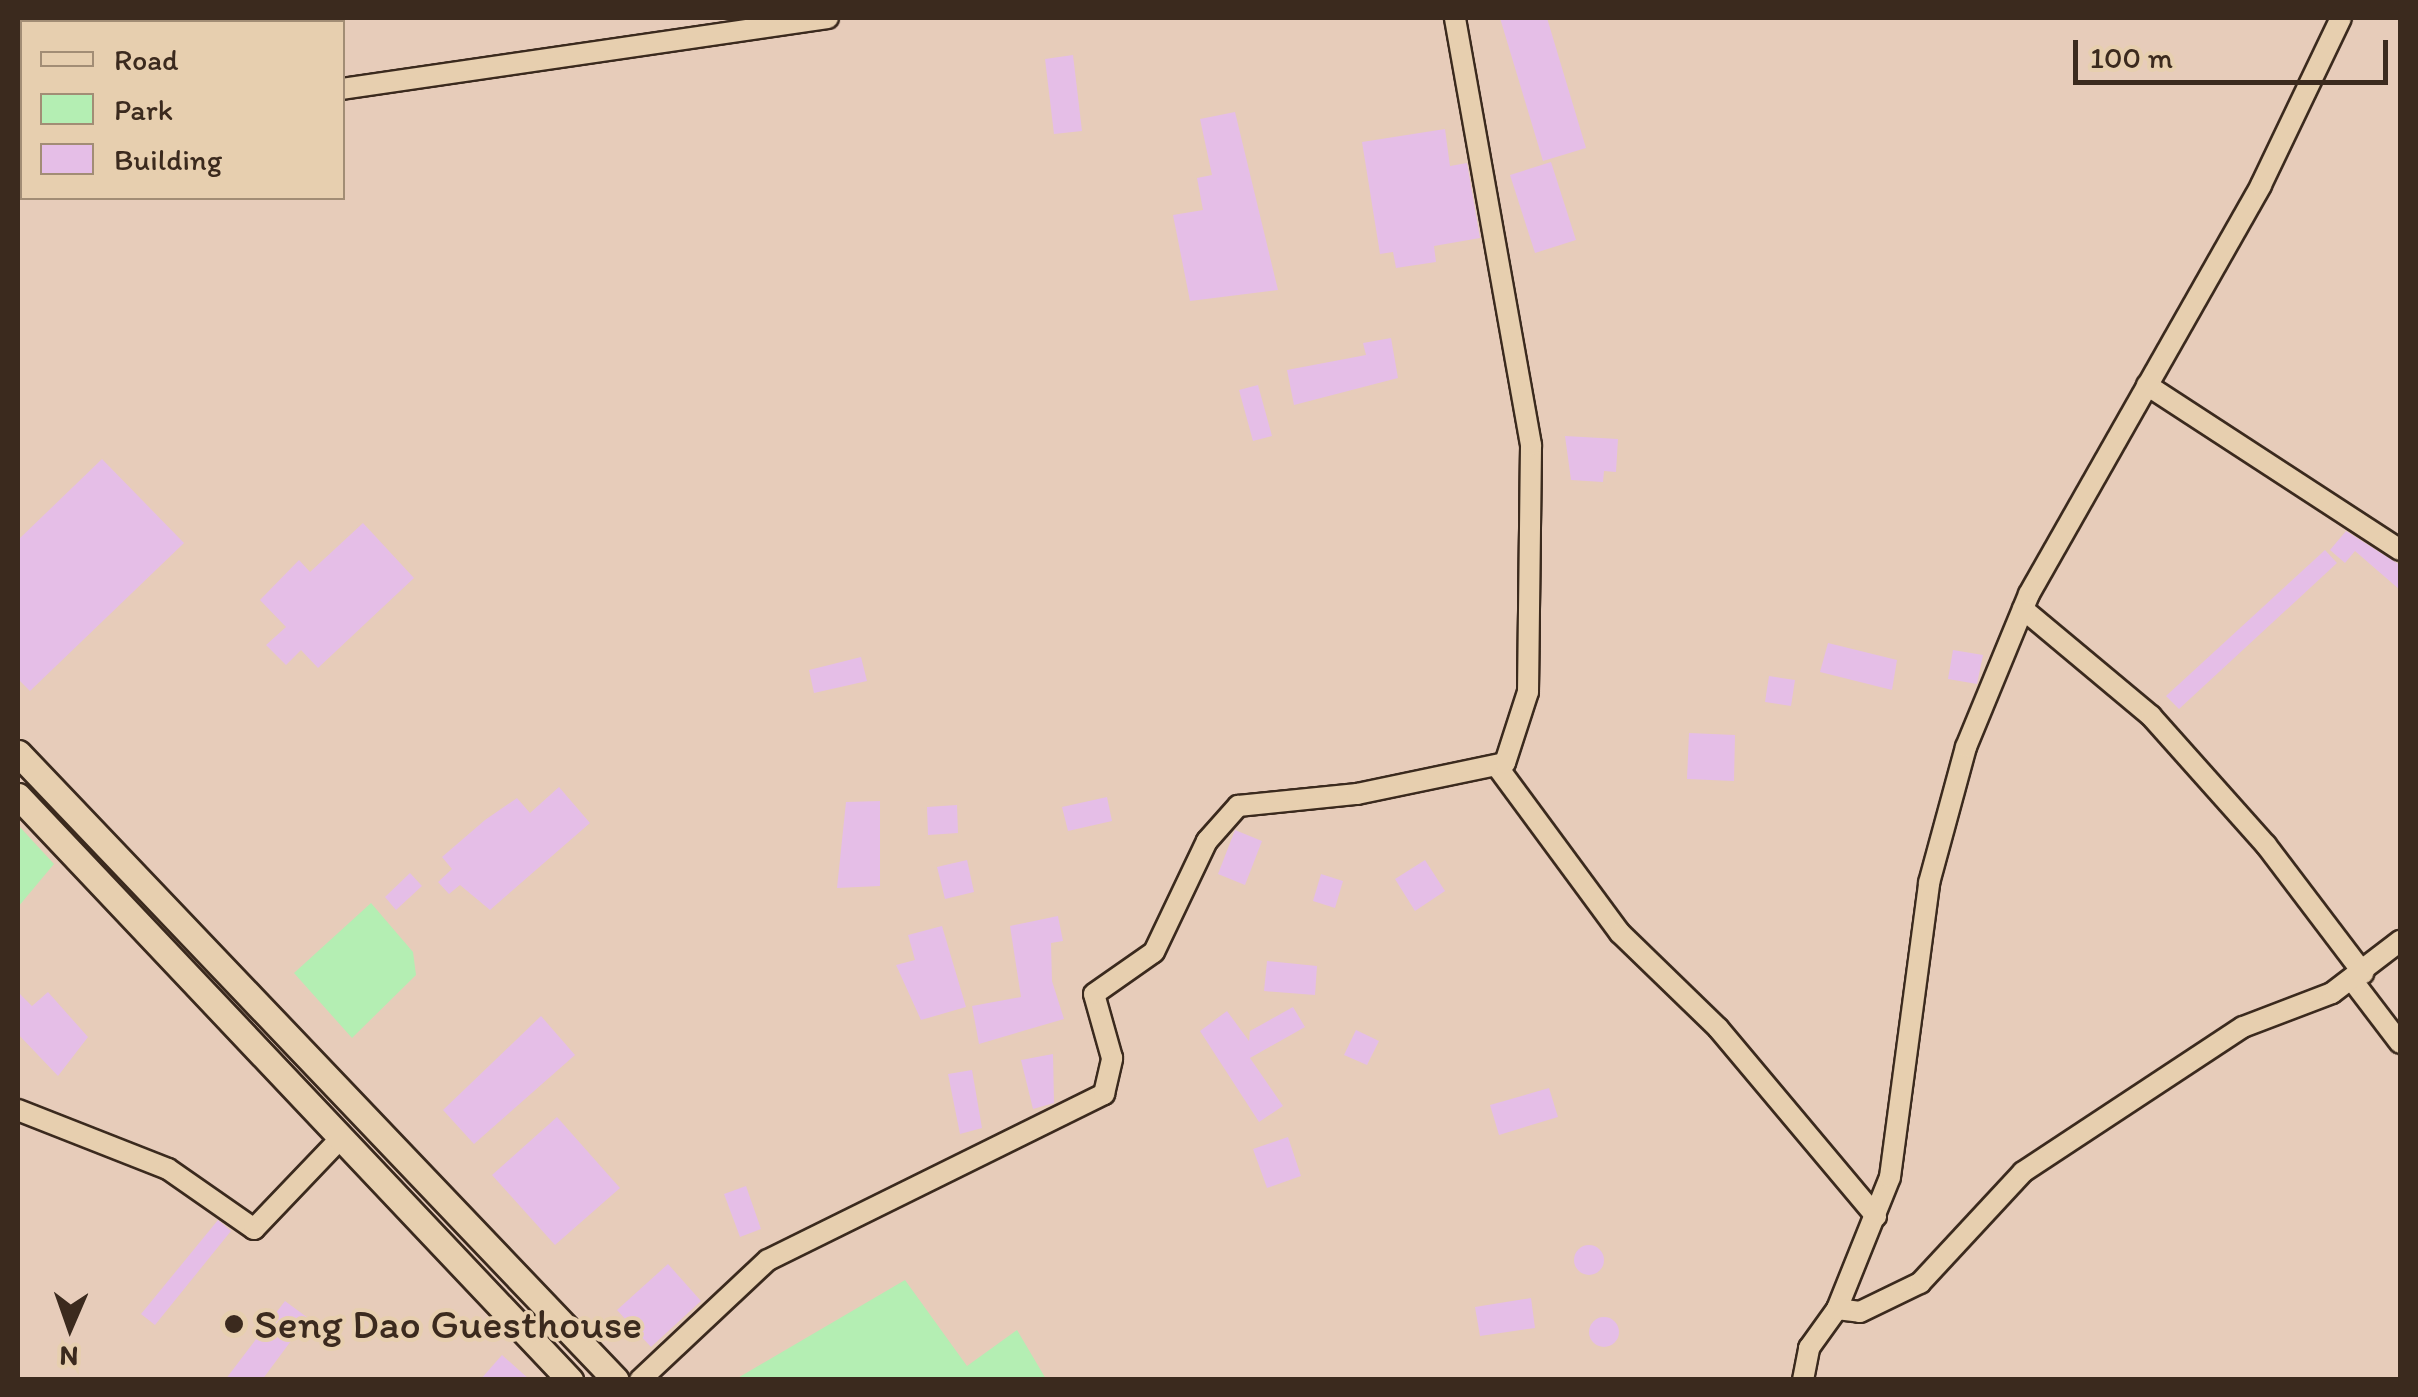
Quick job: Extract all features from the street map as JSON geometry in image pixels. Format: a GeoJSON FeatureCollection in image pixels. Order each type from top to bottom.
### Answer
{"type":"FeatureCollection","features":[{"type":"Feature","properties":{"kind":"main road"},"geometry":{"type":"LineString","coordinates":[[18,753],[616,1380]]}},
{"type":"Feature","properties":{"kind":"main road"},"geometry":{"type":"LineString","coordinates":[[18,796],[570,1380]]}},
{"type":"Feature","properties":{"kind":"main road"},"geometry":{"type":"LineString","coordinates":[[116,900],[139,879]]}},
{"type":"Feature","properties":{"kind":"main road"},"geometry":{"type":"LineString","coordinates":[[403,1202],[425,1180]]}},
{"type":"Feature","properties":{"kind":"street"},"geometry":{"type":"LineString","coordinates":[[345,89],[828,18]]}},
{"type":"Feature","properties":{"kind":"street"},"geometry":{"type":"LineString","coordinates":[[1455,18],[1530,445],[1528,692],[1498,769]]}},
{"type":"Feature","properties":{"kind":"street"},"geometry":{"type":"LineString","coordinates":[[1802,1380],[1809,1348],[1837,1309],[1876,1216],[1896,1146],[1940,838],[2023,610],[2261,185],[2341,18]]}},
{"type":"Feature","properties":{"kind":"street"},"geometry":{"type":"LineString","coordinates":[[2147,386],[2400,550]]}},
{"type":"Feature","properties":{"kind":"street"},"geometry":{"type":"LineString","coordinates":[[2023,610],[2151,716],[2266,845],[2400,1043]]}},
{"type":"Feature","properties":{"kind":"street"},"geometry":{"type":"LineString","coordinates":[[1498,769],[1620,934],[1718,1028],[1876,1216]]}},
{"type":"Feature","properties":{"kind":"street"},"geometry":{"type":"LineString","coordinates":[[640,1380],[768,1260],[1104,1094],[1112,1058],[1097,987],[1154,952],[1207,841],[1238,806],[1498,769]]}},
{"type":"Feature","properties":{"kind":"street"},"geometry":{"type":"LineString","coordinates":[[1837,1309],[1860,1312],[1920,1283],[2023,1172],[2102,1114],[2243,1027],[2357,977],[2400,941]]}},
{"type":"Feature","properties":{"kind":"street"},"geometry":{"type":"LineString","coordinates":[[18,1110],[168,1169],[254,1229],[342,1138]]}},
{"type":"Feature","properties":{"kind":"green space"},"geometry":{"type":"Polygon","coordinates":[[[18,825],[54,864],[18,907],[18,825]]]}},
{"type":"Feature","properties":{"kind":"green space"},"geometry":{"type":"Polygon","coordinates":[[[371,903],[413,952],[416,975],[352,1038],[294,973],[371,903]]]}},
{"type":"Feature","properties":{"kind":"green space"},"geometry":{"type":"Polygon","coordinates":[[[905,1280],[967,1366],[1017,1330],[1046,1379],[736,1379],[905,1280]]]}},
{"type":"Feature","properties":{"kind":"building"},"geometry":{"type":"Polygon","coordinates":[[[1500,18],[1547,18],[1586,148],[1543,161],[1500,18]]]}},
{"type":"Feature","properties":{"kind":"building"},"geometry":{"type":"Polygon","coordinates":[[[1073,55],[1082,131],[1054,134],[1045,59],[1073,55]]]}},
{"type":"Feature","properties":{"kind":"building"},"geometry":{"type":"Polygon","coordinates":[[[1235,112],[1278,290],[1190,301],[1173,215],[1203,210],[1197,178],[1212,175],[1200,119],[1235,112]]]}},
{"type":"Feature","properties":{"kind":"building"},"geometry":{"type":"Polygon","coordinates":[[[1445,129],[1450,166],[1467,163],[1480,238],[1434,246],[1436,262],[1396,268],[1393,252],[1380,254],[1362,142],[1445,129]]]}},
{"type":"Feature","properties":{"kind":"building"},"geometry":{"type":"Polygon","coordinates":[[[1551,162],[1576,240],[1535,253],[1510,175],[1551,162]]]}},
{"type":"Feature","properties":{"kind":"building"},"geometry":{"type":"Polygon","coordinates":[[[1391,338],[1398,378],[1294,405],[1287,370],[1366,355],[1363,343],[1391,338]]]}},
{"type":"Feature","properties":{"kind":"building"},"geometry":{"type":"Polygon","coordinates":[[[1258,385],[1272,436],[1253,441],[1239,390],[1258,385]]]}},
{"type":"Feature","properties":{"kind":"building"},"geometry":{"type":"Polygon","coordinates":[[[1565,436],[1618,439],[1616,472],[1604,471],[1603,482],[1571,480],[1565,436]]]}},
{"type":"Feature","properties":{"kind":"building"},"geometry":{"type":"Polygon","coordinates":[[[102,459],[184,543],[30,691],[18,679],[18,540],[102,459]]]}},
{"type":"Feature","properties":{"kind":"building"},"geometry":{"type":"Polygon","coordinates":[[[363,523],[414,578],[318,668],[301,650],[286,665],[266,645],[286,627],[260,600],[299,560],[310,572],[363,523]]]}},
{"type":"Feature","properties":{"kind":"building"},"geometry":{"type":"Polygon","coordinates":[[[2346,531],[2400,565],[2400,590],[2355,551],[2345,563],[2330,550],[2346,531]]]}},
{"type":"Feature","properties":{"kind":"building"},"geometry":{"type":"Polygon","coordinates":[[[2325,550],[2337,563],[2179,709],[2166,696],[2325,550]]]}},
{"type":"Feature","properties":{"kind":"building"},"geometry":{"type":"Polygon","coordinates":[[[1828,643],[1897,660],[1892,690],[1820,672],[1828,643]]]}},
{"type":"Feature","properties":{"kind":"building"},"geometry":{"type":"Polygon","coordinates":[[[1953,650],[1983,655],[1977,684],[1948,679],[1953,650]]]}},
{"type":"Feature","properties":{"kind":"building"},"geometry":{"type":"Polygon","coordinates":[[[861,657],[867,681],[814,693],[809,670],[861,657]]]}},
{"type":"Feature","properties":{"kind":"building"},"geometry":{"type":"Polygon","coordinates":[[[1769,676],[1795,680],[1791,706],[1765,702],[1769,676]]]}},
{"type":"Feature","properties":{"kind":"building"},"geometry":{"type":"Polygon","coordinates":[[[1689,733],[1735,735],[1734,781],[1687,779],[1689,733]]]}},
{"type":"Feature","properties":{"kind":"building"},"geometry":{"type":"Polygon","coordinates":[[[559,787],[590,823],[490,910],[460,885],[449,894],[438,882],[452,869],[442,857],[485,820],[517,798],[530,813],[559,787]]]}},
{"type":"Feature","properties":{"kind":"building"},"geometry":{"type":"Polygon","coordinates":[[[1107,797],[1112,821],[1068,831],[1062,807],[1107,797]]]}},
{"type":"Feature","properties":{"kind":"building"},"geometry":{"type":"Polygon","coordinates":[[[880,801],[880,886],[837,888],[846,802],[880,801]]]}},
{"type":"Feature","properties":{"kind":"building"},"geometry":{"type":"Polygon","coordinates":[[[957,805],[958,833],[928,835],[927,807],[957,805]]]}},
{"type":"Feature","properties":{"kind":"building"},"geometry":{"type":"Polygon","coordinates":[[[1235,830],[1262,841],[1245,885],[1218,874],[1235,830]]]}},
{"type":"Feature","properties":{"kind":"building"},"geometry":{"type":"Polygon","coordinates":[[[967,860],[974,892],[945,899],[937,867],[967,860]]]}},
{"type":"Feature","properties":{"kind":"building"},"geometry":{"type":"Polygon","coordinates":[[[1425,860],[1445,891],[1415,911],[1395,879],[1425,860]]]}},
{"type":"Feature","properties":{"kind":"building"},"geometry":{"type":"Polygon","coordinates":[[[410,873],[422,886],[396,910],[385,897],[410,873]]]}},
{"type":"Feature","properties":{"kind":"building"},"geometry":{"type":"Polygon","coordinates":[[[1321,874],[1343,881],[1335,908],[1313,901],[1321,874]]]}},
{"type":"Feature","properties":{"kind":"building"},"geometry":{"type":"Polygon","coordinates":[[[1058,916],[1063,941],[1051,943],[1052,981],[1064,1019],[979,1044],[972,1006],[1021,997],[1010,926],[1058,916]]]}},
{"type":"Feature","properties":{"kind":"building"},"geometry":{"type":"Polygon","coordinates":[[[942,926],[966,1007],[921,1020],[896,965],[915,960],[908,935],[942,926]]]}},
{"type":"Feature","properties":{"kind":"building"},"geometry":{"type":"Polygon","coordinates":[[[1267,961],[1317,966],[1315,995],[1264,991],[1267,961]]]}},
{"type":"Feature","properties":{"kind":"building"},"geometry":{"type":"Polygon","coordinates":[[[18,992],[32,1006],[48,992],[88,1037],[58,1076],[18,1034],[18,992]]]}},
{"type":"Feature","properties":{"kind":"building"},"geometry":{"type":"Polygon","coordinates":[[[1293,1007],[1305,1027],[1250,1058],[1283,1106],[1259,1122],[1200,1031],[1227,1011],[1249,1041],[1250,1031],[1293,1007]]]}},
{"type":"Feature","properties":{"kind":"building"},"geometry":{"type":"Polygon","coordinates":[[[541,1016],[575,1055],[474,1144],[443,1110],[541,1016]]]}},
{"type":"Feature","properties":{"kind":"building"},"geometry":{"type":"Polygon","coordinates":[[[1356,1030],[1379,1041],[1367,1065],[1344,1055],[1356,1030]]]}},
{"type":"Feature","properties":{"kind":"building"},"geometry":{"type":"Polygon","coordinates":[[[1053,1054],[1054,1103],[1033,1109],[1021,1060],[1053,1054]]]}},
{"type":"Feature","properties":{"kind":"building"},"geometry":{"type":"Polygon","coordinates":[[[972,1070],[982,1128],[960,1134],[948,1074],[972,1070]]]}},
{"type":"Feature","properties":{"kind":"building"},"geometry":{"type":"Polygon","coordinates":[[[1549,1088],[1558,1117],[1499,1135],[1490,1105],[1549,1088]]]}},
{"type":"Feature","properties":{"kind":"building"},"geometry":{"type":"Polygon","coordinates":[[[557,1117],[620,1188],[555,1245],[492,1175],[557,1117]]]}},
{"type":"Feature","properties":{"kind":"building"},"geometry":{"type":"Polygon","coordinates":[[[1288,1137],[1301,1176],[1267,1188],[1253,1149],[1288,1137]]]}},
{"type":"Feature","properties":{"kind":"building"},"geometry":{"type":"Polygon","coordinates":[[[746,1186],[761,1229],[740,1237],[724,1194],[746,1186]]]}},
{"type":"Feature","properties":{"kind":"building"},"geometry":{"type":"Polygon","coordinates":[[[218,1220],[231,1231],[155,1325],[141,1314],[218,1220]]]}},
{"type":"Feature","properties":{"kind":"building"},"geometry":{"type":"Polygon","coordinates":[[[1589,1245],[1600,1249],[1604,1260],[1600,1271],[1589,1275],[1578,1271],[1574,1260],[1578,1249],[1589,1245]]]}},
{"type":"Feature","properties":{"kind":"building"},"geometry":{"type":"Polygon","coordinates":[[[668,1264],[701,1301],[651,1347],[617,1310],[668,1264]]]}},
{"type":"Feature","properties":{"kind":"building"},"geometry":{"type":"Polygon","coordinates":[[[1531,1298],[1535,1328],[1480,1336],[1475,1307],[1531,1298]]]}},
{"type":"Feature","properties":{"kind":"building"},"geometry":{"type":"Polygon","coordinates":[[[285,1301],[308,1318],[262,1380],[225,1380],[285,1301]]]}},
{"type":"Feature","properties":{"kind":"building"},"geometry":{"type":"Polygon","coordinates":[[[1604,1317],[1615,1321],[1619,1332],[1615,1343],[1604,1347],[1593,1343],[1589,1332],[1593,1321],[1604,1317]]]}},
{"type":"Feature","properties":{"kind":"building"},"geometry":{"type":"Polygon","coordinates":[[[502,1355],[530,1380],[480,1380],[502,1355]]]}},
{"type":"Feature","properties":{"kind":"place","name":"Seng Dao Guesthouse"},"geometry":{"type":"Point","coordinates":[234,1324]}}]}
